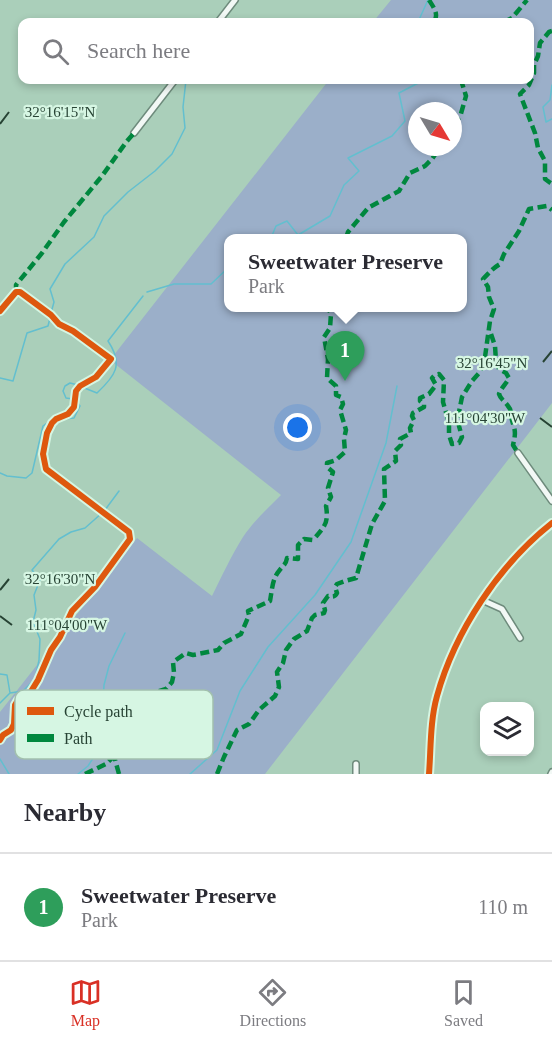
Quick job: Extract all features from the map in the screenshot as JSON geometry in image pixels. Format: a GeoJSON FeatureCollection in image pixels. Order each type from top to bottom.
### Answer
{"type":"FeatureCollection","features":[{"type":"Feature","properties":{"kind":"street"},"geometry":{"type":"LineString","coordinates":[[221,18],[235,0]]}},
{"type":"Feature","properties":{"kind":"street"},"geometry":{"type":"LineString","coordinates":[[134,133],[172,84]]}},
{"type":"Feature","properties":{"kind":"street"},"geometry":{"type":"LineString","coordinates":[[0,311],[16,292],[20,292],[51,315],[59,324],[73,331],[111,359],[96,377],[80,386],[76,391],[74,407],[68,414],[52,423],[47,433],[43,454],[46,469],[129,532],[130,539],[95,587],[72,611],[32,690]]}},
{"type":"Feature","properties":{"kind":"street"},"geometry":{"type":"LineString","coordinates":[[518,453],[552,501]]}},
{"type":"Feature","properties":{"kind":"street"},"geometry":{"type":"LineString","coordinates":[[429,774],[433,717],[437,696],[460,636],[482,600],[513,559],[532,538],[552,523]]}},
{"type":"Feature","properties":{"kind":"street"},"geometry":{"type":"LineString","coordinates":[[482,600],[502,609],[520,638]]}},
{"type":"Feature","properties":{"kind":"street"},"geometry":{"type":"LineString","coordinates":[[0,740],[14,724],[15,705]]}},
{"type":"Feature","properties":{"kind":"street"},"geometry":{"type":"LineString","coordinates":[[356,764],[356,774]]}},
{"type":"Feature","properties":{"kind":"shaded area"},"geometry":{"type":"Polygon","coordinates":[[[391,0],[552,0],[552,403],[265,774],[0,774],[0,712],[15,693],[15,759],[213,759],[213,690],[17,690],[137,538],[212,596],[243,537],[281,495],[110,360],[326,84],[534,84],[534,18],[376,18],[391,0]]]}},
{"type":"Feature","properties":{"kind":"waterway"},"geometry":{"type":"LineString","coordinates":[[420,18],[428,0]]}},
{"type":"Feature","properties":{"kind":"waterway"},"geometry":{"type":"LineString","coordinates":[[51,313],[54,302],[50,289],[65,264],[94,237],[104,216],[172,154],[185,128],[183,107],[186,84]]}},
{"type":"Feature","properties":{"kind":"waterway"},"geometry":{"type":"LineString","coordinates":[[300,234],[330,216],[344,185],[359,171],[348,158],[392,136],[405,121],[399,93],[416,84]]}},
{"type":"Feature","properties":{"kind":"waterway"},"geometry":{"type":"LineString","coordinates":[[552,85],[550,100],[543,107],[546,122],[552,119]]}},
{"type":"Feature","properties":{"kind":"waterway"},"geometry":{"type":"LineString","coordinates":[[273,234],[276,226],[287,221],[297,234]]}},
{"type":"Feature","properties":{"kind":"waterway"},"geometry":{"type":"LineString","coordinates":[[147,292],[174,284],[211,284],[224,272]]}},
{"type":"Feature","properties":{"kind":"waterway"},"geometry":{"type":"LineString","coordinates":[[82,387],[97,393],[109,381],[115,370],[116,357],[108,341],[143,296]]}},
{"type":"Feature","properties":{"kind":"waterway"},"geometry":{"type":"LineString","coordinates":[[0,378],[13,381],[27,333],[48,326],[50,318]]}},
{"type":"Feature","properties":{"kind":"waterway"},"geometry":{"type":"LineString","coordinates":[[73,399],[66,398],[63,391],[70,383],[78,385]]}},
{"type":"Feature","properties":{"kind":"waterway"},"geometry":{"type":"LineString","coordinates":[[213,754],[217,750],[240,691],[268,647],[315,595],[351,542],[386,443],[397,386]]}},
{"type":"Feature","properties":{"kind":"waterway"},"geometry":{"type":"LineString","coordinates":[[64,419],[74,418],[80,406],[77,402]]}},
{"type":"Feature","properties":{"kind":"waterway"},"geometry":{"type":"LineString","coordinates":[[0,473],[26,478],[32,473],[43,426],[50,421]]}},
{"type":"Feature","properties":{"kind":"waterway"},"geometry":{"type":"LineString","coordinates":[[105,510],[119,491]]}},
{"type":"Feature","properties":{"kind":"waterway"},"geometry":{"type":"LineString","coordinates":[[24,690],[35,679],[39,660],[40,639],[33,622],[36,610],[34,595],[40,580],[32,570],[59,539],[85,528],[102,513]]}},
{"type":"Feature","properties":{"kind":"waterway"},"geometry":{"type":"LineString","coordinates":[[104,690],[109,666],[125,633]]}},
{"type":"Feature","properties":{"kind":"waterway"},"geometry":{"type":"LineString","coordinates":[[0,674],[7,675],[10,693],[0,703]]}},
{"type":"Feature","properties":{"kind":"waterway"},"geometry":{"type":"LineString","coordinates":[[10,693],[15,692]]}},
{"type":"Feature","properties":{"kind":"waterway"},"geometry":{"type":"LineString","coordinates":[[0,759],[9,774]]}},
{"type":"Feature","properties":{"kind":"waterway"},"geometry":{"type":"LineString","coordinates":[[78,774],[93,759]]}},
{"type":"Feature","properties":{"kind":"waterway"},"geometry":{"type":"LineString","coordinates":[[190,774],[207,759]]}},
{"type":"Feature","properties":{"kind":"marked path"},"geometry":{"type":"LineString","coordinates":[[429,0],[434,8],[435,18]]}},
{"type":"Feature","properties":{"kind":"marked path"},"geometry":{"type":"LineString","coordinates":[[512,18],[527,0]]}},
{"type":"Feature","properties":{"kind":"marked path"},"geometry":{"type":"LineString","coordinates":[[534,65],[540,43],[552,31]]}},
{"type":"Feature","properties":{"kind":"marked path"},"geometry":{"type":"LineString","coordinates":[[534,65],[534,73]]}},
{"type":"Feature","properties":{"kind":"marked path"},"geometry":{"type":"LineString","coordinates":[[462,84],[466,96],[462,110]]}},
{"type":"Feature","properties":{"kind":"marked path"},"geometry":{"type":"LineString","coordinates":[[529,84],[520,94],[535,133],[538,148],[545,161],[545,179],[552,184]]}},
{"type":"Feature","properties":{"kind":"marked path"},"geometry":{"type":"LineString","coordinates":[[16,292],[16,285],[134,133]]}},
{"type":"Feature","properties":{"kind":"marked path"},"geometry":{"type":"LineString","coordinates":[[347,234],[368,208],[399,191],[410,173],[425,166],[434,156]]}},
{"type":"Feature","properties":{"kind":"marked path"},"geometry":{"type":"LineString","coordinates":[[217,774],[237,730],[249,724],[259,710],[275,696],[279,687],[277,672],[283,663],[286,650],[294,639],[307,631],[315,615],[324,613],[323,603],[328,596],[334,596],[337,593],[335,587],[337,584],[356,578],[372,524],[385,501],[384,469],[396,461],[395,451],[401,445],[400,439],[411,433],[413,413],[424,407],[420,398],[429,394],[436,385],[432,378],[435,375],[439,374],[444,380],[443,402],[452,444],[459,443],[462,437],[459,426],[462,397],[480,372],[494,309],[488,287],[483,279],[500,264],[529,209],[547,206],[552,210]]}},
{"type":"Feature","properties":{"kind":"marked path"},"geometry":{"type":"LineString","coordinates":[[163,690],[172,682],[173,662],[186,653],[193,655],[218,650],[224,643],[241,634],[249,615],[248,611],[270,601],[275,578],[287,558],[298,559],[298,545],[304,539],[313,540],[325,525],[326,506],[331,497],[328,488],[333,472],[327,467],[327,463],[336,460],[345,452],[346,430],[340,410],[343,404],[341,397],[336,395],[336,386],[327,378],[328,359],[324,337],[330,328],[330,312]]}},
{"type":"Feature","properties":{"kind":"marked path"},"geometry":{"type":"LineString","coordinates":[[491,334],[499,369],[509,378],[499,394],[510,410],[515,432],[513,445],[518,453]]}},
{"type":"Feature","properties":{"kind":"marked path"},"geometry":{"type":"LineString","coordinates":[[85,774],[106,764],[111,759]]}},
{"type":"Feature","properties":{"kind":"marked path"},"geometry":{"type":"LineString","coordinates":[[115,759],[119,774]]}},
{"type":"Feature","properties":{"kind":"cycle path"},"geometry":{"type":"LineString","coordinates":[[0,311],[16,292],[20,292],[51,315],[59,324],[73,331],[111,359],[96,377],[80,386],[76,391],[74,407],[68,414],[52,423],[47,433],[43,454],[46,469],[129,532],[130,539],[95,587],[72,611],[32,690]]}},
{"type":"Feature","properties":{"kind":"cycle path"},"geometry":{"type":"LineString","coordinates":[[429,774],[435,705],[455,647],[481,601],[497,579],[514,559],[552,523]]}},
{"type":"Feature","properties":{"kind":"cycle path"},"geometry":{"type":"LineString","coordinates":[[0,740],[14,724],[15,705]]}},
{"type":"Feature","properties":{"kind":"place","name":"Sweetwater Preserve"},"geometry":{"type":"Point","coordinates":[345,381]}}]}
